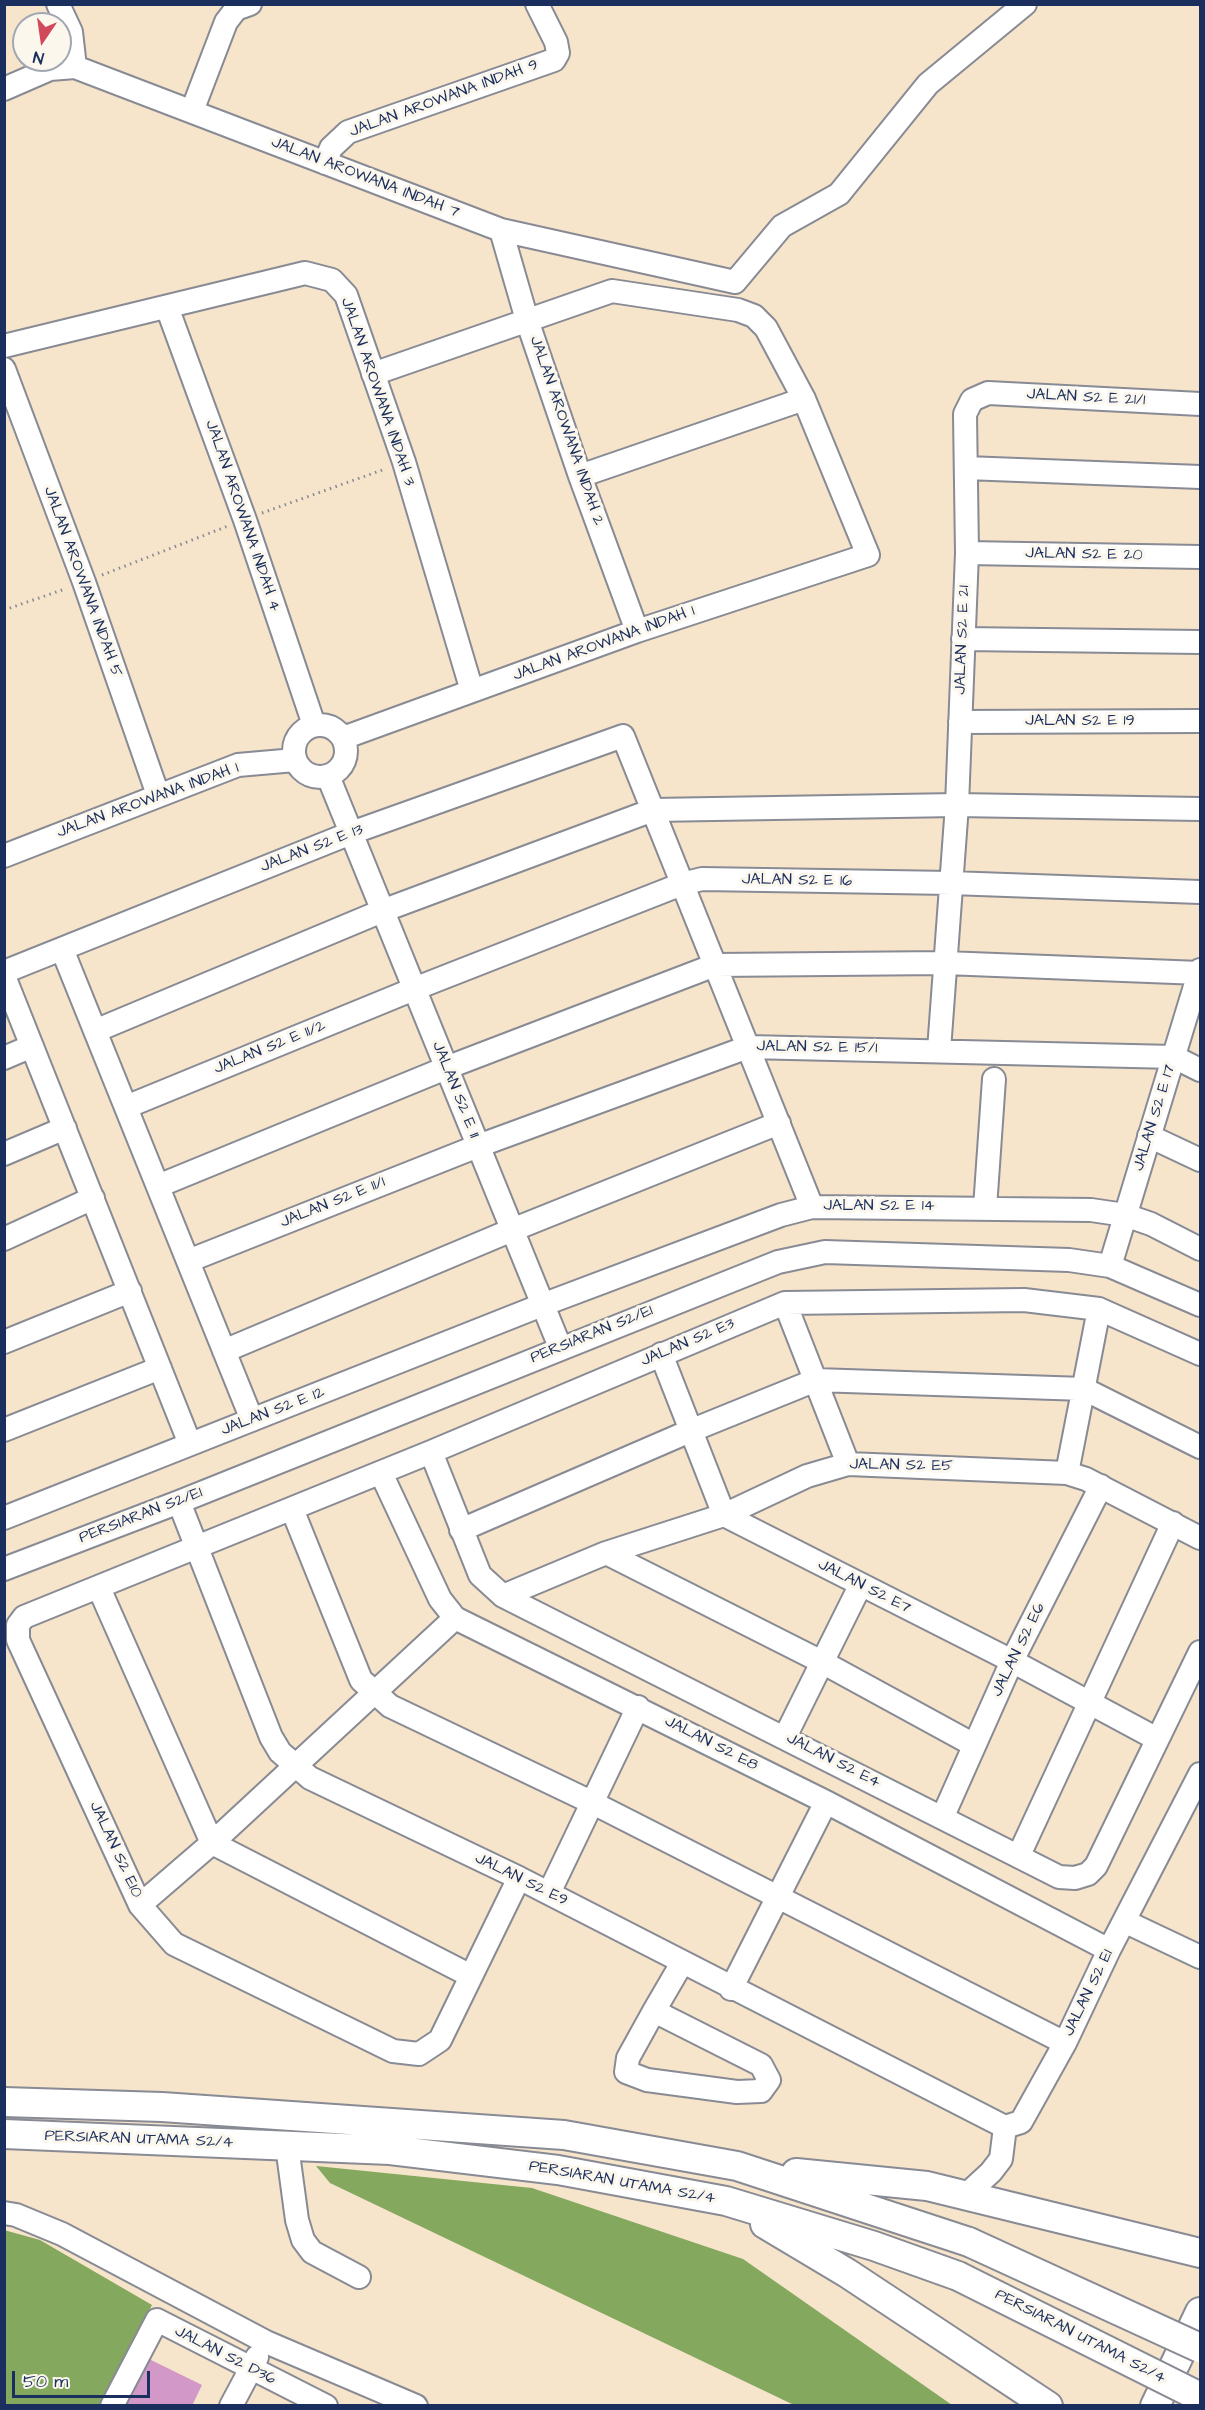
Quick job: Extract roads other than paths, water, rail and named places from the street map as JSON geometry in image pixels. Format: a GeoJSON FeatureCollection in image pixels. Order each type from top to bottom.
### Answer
{"type":"FeatureCollection","features":[{"type":"Feature","properties":{"kind":"main road","name":"PERSIARAN UTAMA S2/4"},"geometry":{"type":"LineString","coordinates":[[4,2102],[162,2107],[564,2135],[737,2166],[969,2242],[1200,2348]]}},
{"type":"Feature","properties":{"kind":"main road","name":"PERSIARAN UTAMA S2/4"},"geometry":{"type":"LineString","coordinates":[[4,2134],[390,2150],[558,2170],[726,2201],[874,2246],[958,2276],[1200,2395]]}},
{"type":"Feature","properties":{"kind":"main road"},"geometry":{"type":"LineString","coordinates":[[737,2166],[927,2187],[1200,2253]]}},
{"type":"Feature","properties":{"kind":"main road"},"geometry":{"type":"LineString","coordinates":[[726,2201],[847,2273],[1047,2405]]}},
{"type":"Feature","properties":{"kind":"main road"},"geometry":{"type":"LineString","coordinates":[[1169,2244],[1200,2242]]}},
{"type":"Feature","properties":{"kind":"main road"},"geometry":{"type":"LineString","coordinates":[[1155,2406],[1200,2312]]}},
{"type":"Feature","properties":{"kind":"main road"},"geometry":{"type":"LineString","coordinates":[[1194,2406],[1200,2395]]}},
{"type":"Feature","properties":{"kind":"street"},"geometry":{"type":"LineString","coordinates":[[58,4],[71,32],[75,67]]}},
{"type":"Feature","properties":{"kind":"street"},"geometry":{"type":"LineString","coordinates":[[192,111],[226,22],[236,9],[250,4]]}},
{"type":"Feature","properties":{"kind":"street","name":"JALAN AROWANA INDAH 9"},"geometry":{"type":"LineString","coordinates":[[325,163],[331,148],[348,132],[554,60],[558,52],[556,42],[537,4]]}},
{"type":"Feature","properties":{"kind":"street","name":"JALAN AROWANA INDAH 7"},"geometry":{"type":"LineString","coordinates":[[4,88],[50,69],[75,67],[501,230],[735,282],[782,226],[839,194],[928,84],[1025,4]]}},
{"type":"Feature","properties":{"kind":"street","name":"JALAN AROWANA INDAH 2"},"geometry":{"type":"LineString","coordinates":[[501,230],[527,320],[580,477],[637,631]]}},
{"type":"Feature","properties":{"kind":"street","name":"JALAN AROWANA INDAH 3"},"geometry":{"type":"LineString","coordinates":[[4,346],[305,273],[332,280],[346,295],[404,462],[472,691]]}},
{"type":"Feature","properties":{"kind":"street"},"geometry":{"type":"LineString","coordinates":[[373,374],[612,291],[738,310],[754,316],[766,328],[804,399],[580,477]]}},
{"type":"Feature","properties":{"kind":"street","name":"JALAN AROWANA INDAH 4"},"geometry":{"type":"LineString","coordinates":[[167,307],[245,520],[314,725]]}},
{"type":"Feature","properties":{"kind":"street","name":"JALAN AROWANA INDAH 5"},"geometry":{"type":"LineString","coordinates":[[4,369],[84,582],[158,795]]}},
{"type":"Feature","properties":{"kind":"street","name":"JALAN S2 E 21/1"},"geometry":{"type":"LineString","coordinates":[[972,400],[988,393],[1200,404]]}},
{"type":"Feature","properties":{"kind":"street","name":"JALAN AROWANA INDAH 1"},"geometry":{"type":"LineString","coordinates":[[343,738],[637,631],[868,555],[804,399]]}},
{"type":"Feature","properties":{"kind":"street","name":"JALAN S2 E 21"},"geometry":{"type":"LineString","coordinates":[[939,1050],[957,805],[967,553],[965,414],[972,400]]}},
{"type":"Feature","properties":{"kind":"street"},"geometry":{"type":"LineString","coordinates":[[966,468],[1200,477]]}},
{"type":"Feature","properties":{"kind":"street","name":"JALAN S2 E 20"},"geometry":{"type":"LineString","coordinates":[[967,553],[1200,557]]}},
{"type":"Feature","properties":{"kind":"street"},"geometry":{"type":"LineString","coordinates":[[963,639],[1200,642]]}},
{"type":"Feature","properties":{"kind":"street","name":"JALAN S2 E 19"},"geometry":{"type":"LineString","coordinates":[[960,722],[1200,721]]}},
{"type":"Feature","properties":{"kind":"street"},"geometry":{"type":"LineString","coordinates":[[314,725],[331,727],[343,738],[346,755],[344,763],[328,776],[314,777],[306,774],[295,760],[295,742],[299,735],[314,725]]}},
{"type":"Feature","properties":{"kind":"street","name":"JALAN S2 E 13"},"geometry":{"type":"LineString","coordinates":[[4,974],[351,833],[623,736],[653,810]]}},
{"type":"Feature","properties":{"kind":"street","name":"JALAN AROWANA INDAH 1"},"geometry":{"type":"LineString","coordinates":[[4,856],[238,765],[295,760]]}},
{"type":"Feature","properties":{"kind":"street","name":"JALAN S2 E 11"},"geometry":{"type":"LineString","coordinates":[[328,776],[560,1347]]}},
{"type":"Feature","properties":{"kind":"street"},"geometry":{"type":"LineString","coordinates":[[96,1031],[382,910],[653,810],[957,805],[1200,809]]}},
{"type":"Feature","properties":{"kind":"street"},"geometry":{"type":"LineString","coordinates":[[653,810],[812,1207]]}},
{"type":"Feature","properties":{"kind":"street","name":"JALAN S2 E 16"},"geometry":{"type":"LineString","coordinates":[[414,989],[682,884],[702,879],[951,883],[1200,892]]}},
{"type":"Feature","properties":{"kind":"street"},"geometry":{"type":"LineString","coordinates":[[62,949],[252,1420]]}},
{"type":"Feature","properties":{"kind":"street"},"geometry":{"type":"LineString","coordinates":[[158,1185],[446,1068],[715,965],[945,963],[1200,972]]}},
{"type":"Feature","properties":{"kind":"street","name":"JALAN S2 E 17"},"geometry":{"type":"LineString","coordinates":[[1110,1266],[1200,972]]}},
{"type":"Feature","properties":{"kind":"street"},"geometry":{"type":"LineString","coordinates":[[4,974],[190,1444]]}},
{"type":"Feature","properties":{"kind":"street","name":"JALAN S2 E 11/2"},"geometry":{"type":"LineString","coordinates":[[126,1107],[414,989]]}},
{"type":"Feature","properties":{"kind":"street"},"geometry":{"type":"LineString","coordinates":[[4,1058],[32,1046]]}},
{"type":"Feature","properties":{"kind":"street","name":"JALAN S2 E 15/1"},"geometry":{"type":"LineString","coordinates":[[478,1146],[748,1047],[1174,1057]]}},
{"type":"Feature","properties":{"kind":"street"},"geometry":{"type":"LineString","coordinates":[[1174,1057],[1200,1070]]}},
{"type":"Feature","properties":{"kind":"street"},"geometry":{"type":"LineString","coordinates":[[985,1208],[994,1079]]}},
{"type":"Feature","properties":{"kind":"street"},"geometry":{"type":"LineString","coordinates":[[224,1350],[512,1230],[778,1123]]}},
{"type":"Feature","properties":{"kind":"street"},"geometry":{"type":"LineString","coordinates":[[4,1154],[65,1128]]}},
{"type":"Feature","properties":{"kind":"street"},"geometry":{"type":"LineString","coordinates":[[1149,1136],[1200,1160]]}},
{"type":"Feature","properties":{"kind":"street","name":"JALAN S2 E 11/1"},"geometry":{"type":"LineString","coordinates":[[188,1261],[478,1146]]}},
{"type":"Feature","properties":{"kind":"street"},"geometry":{"type":"LineString","coordinates":[[4,1239],[93,1198]]}},
{"type":"Feature","properties":{"kind":"street","name":"JALAN S2 E 14"},"geometry":{"type":"LineString","coordinates":[[542,1305],[781,1215],[812,1207],[1091,1210],[1125,1215],[1151,1224],[1200,1249]]}},
{"type":"Feature","properties":{"kind":"street","name":"PERSIARAN S2/E1"},"geometry":{"type":"LineString","coordinates":[[4,1569],[179,1502],[560,1347],[778,1262],[825,1252],[1069,1260],[1110,1266],[1200,1305]]}},
{"type":"Feature","properties":{"kind":"street"},"geometry":{"type":"LineString","coordinates":[[4,1342],[130,1291]]}},
{"type":"Feature","properties":{"kind":"street","name":"JALAN S2 E3"},"geometry":{"type":"LineString","coordinates":[[196,1545],[381,1473],[785,1303],[1024,1300],[1099,1309],[1200,1354]]}},
{"type":"Feature","properties":{"kind":"street"},"geometry":{"type":"LineString","coordinates":[[785,1303],[848,1464]]}},
{"type":"Feature","properties":{"kind":"street","name":"JALAN S2 E 12"},"geometry":{"type":"LineString","coordinates":[[4,1518],[542,1305]]}},
{"type":"Feature","properties":{"kind":"street"},"geometry":{"type":"LineString","coordinates":[[1068,1473],[1099,1309]]}},
{"type":"Feature","properties":{"kind":"street"},"geometry":{"type":"LineString","coordinates":[[661,1354],[724,1515]]}},
{"type":"Feature","properties":{"kind":"street"},"geometry":{"type":"LineString","coordinates":[[4,1430],[160,1368]]}},
{"type":"Feature","properties":{"kind":"street"},"geometry":{"type":"LineString","coordinates":[[461,1530],[690,1431],[816,1380],[1084,1389],[1200,1446]]}},
{"type":"Feature","properties":{"kind":"street","name":"JALAN S2 E4"},"geometry":{"type":"LineString","coordinates":[[431,1452],[480,1575],[503,1596],[943,1816],[1059,1877],[1075,1878],[1088,1874],[1096,1866],[1200,1652]]}},
{"type":"Feature","properties":{"kind":"street","name":"JALAN S2 E5"},"geometry":{"type":"LineString","coordinates":[[503,1596],[606,1553],[724,1515],[807,1476],[848,1464],[1068,1473],[1101,1486],[1200,1538]]}},
{"type":"Feature","properties":{"kind":"street","name":"JALAN S2 E8"},"geometry":{"type":"LineString","coordinates":[[381,1473],[440,1599],[455,1618],[826,1802],[1109,1950]]}},
{"type":"Feature","properties":{"kind":"street","name":"JALAN S2 E6"},"geometry":{"type":"LineString","coordinates":[[943,1816],[1012,1661],[1101,1486]]}},
{"type":"Feature","properties":{"kind":"street","name":"JALAN S2 E9"},"geometry":{"type":"LineString","coordinates":[[179,1502],[271,1737],[280,1752],[310,1778],[549,1893],[731,1989],[1005,2127]]}},
{"type":"Feature","properties":{"kind":"street"},"geometry":{"type":"LineString","coordinates":[[292,1509],[361,1680],[390,1706],[593,1803],[1065,2043]]}},
{"type":"Feature","properties":{"kind":"street","name":"JALAN S2 E7"},"geometry":{"type":"LineString","coordinates":[[724,1515],[860,1586],[1012,1661],[1157,1739]]}},
{"type":"Feature","properties":{"kind":"street"},"geometry":{"type":"LineString","coordinates":[[1019,1856],[1088,1701],[1173,1523]]}},
{"type":"Feature","properties":{"kind":"street","name":"JALAN S2 E10"},"geometry":{"type":"LineString","coordinates":[[196,1545],[99,1588],[24,1617],[18,1625],[18,1640],[140,1905],[174,1944],[393,2051],[419,2054],[440,2040],[519,1878]]}},
{"type":"Feature","properties":{"kind":"street"},"geometry":{"type":"LineString","coordinates":[[606,1553],[822,1662],[974,1745]]}},
{"type":"Feature","properties":{"kind":"street"},"geometry":{"type":"LineString","coordinates":[[784,1737],[860,1586]]}},
{"type":"Feature","properties":{"kind":"street"},"geometry":{"type":"LineString","coordinates":[[99,1588],[212,1843],[471,1976]]}},
{"type":"Feature","properties":{"kind":"street"},"geometry":{"type":"LineString","coordinates":[[140,1905],[212,1843],[455,1618]]}},
{"type":"Feature","properties":{"kind":"street"},"geometry":{"type":"LineString","coordinates":[[549,1893],[638,1707]]}},
{"type":"Feature","properties":{"kind":"street","name":"JALAN S2 E1"},"geometry":{"type":"LineString","coordinates":[[1005,2127],[1021,2122],[1065,2043],[1109,1950],[1200,1774]]}},
{"type":"Feature","properties":{"kind":"street"},"geometry":{"type":"LineString","coordinates":[[731,1989],[826,1802]]}},
{"type":"Feature","properties":{"kind":"street"},"geometry":{"type":"LineString","coordinates":[[1124,1921],[1200,1957]]}},
{"type":"Feature","properties":{"kind":"street"},"geometry":{"type":"LineString","coordinates":[[654,2011],[761,2065],[770,2080],[761,2091],[737,2092],[647,2080],[626,2072],[628,2058],[654,2011],[682,1963]]}},
{"type":"Feature","properties":{"kind":"street"},"geometry":{"type":"LineString","coordinates":[[965,2196],[991,2172],[1001,2159],[1005,2127]]}},
{"type":"Feature","properties":{"kind":"street"},"geometry":{"type":"LineString","coordinates":[[287,2146],[297,2220],[303,2240],[312,2252],[359,2277]]}},
{"type":"Feature","properties":{"kind":"street"},"geometry":{"type":"LineString","coordinates":[[4,2213],[16,2215],[62,2234],[266,2342],[416,2406]]}},
{"type":"Feature","properties":{"kind":"street","name":"JALAN S2 D36"},"geometry":{"type":"LineString","coordinates":[[112,2406],[157,2320],[249,2369],[326,2406]]}},
{"type":"Feature","properties":{"kind":"street"},"geometry":{"type":"LineString","coordinates":[[231,2406],[249,2369],[266,2342]]}}]}
